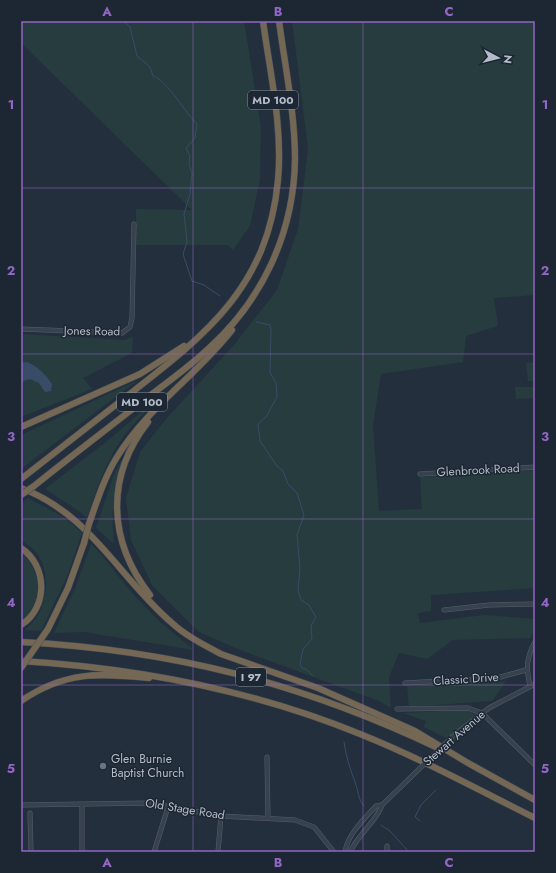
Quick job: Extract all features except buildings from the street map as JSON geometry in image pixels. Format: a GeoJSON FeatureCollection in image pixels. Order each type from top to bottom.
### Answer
{"type":"FeatureCollection","features":[{"type":"Feature","properties":{"kind":"highway","name":"MD 100"},"geometry":{"type":"LineString","coordinates":[[21,479],[179,355],[226,310],[237,296],[254,268],[269,230],[276,196],[279,144],[263,21]]}},
{"type":"Feature","properties":{"kind":"highway","name":"MD 100"},"geometry":{"type":"LineString","coordinates":[[21,495],[208,349],[239,317],[258,291],[275,256],[288,218],[294,181],[295,144],[279,21]]}},
{"type":"Feature","properties":{"kind":"highway"},"geometry":{"type":"LineString","coordinates":[[21,668],[48,629],[68,588],[102,488],[117,457],[142,423],[226,337],[242,318],[258,291]]}},
{"type":"Feature","properties":{"kind":"highway"},"geometry":{"type":"LineString","coordinates":[[21,427],[140,374],[177,352],[204,331]]}},
{"type":"Feature","properties":{"kind":"highway"},"geometry":{"type":"LineString","coordinates":[[168,397],[141,432],[128,455],[120,480],[117,506],[119,535],[128,561],[136,577],[172,623]]}},
{"type":"Feature","properties":{"kind":"highway"},"geometry":{"type":"LineString","coordinates":[[21,488],[50,502],[77,521],[172,623],[204,646],[221,654],[318,688],[415,731],[468,763]]}},
{"type":"Feature","properties":{"kind":"highway"},"geometry":{"type":"LineString","coordinates":[[21,548],[32,558],[37,566],[42,584],[39,603],[36,610],[21,625]]}},
{"type":"Feature","properties":{"kind":"highway","name":"I 97"},"geometry":{"type":"LineString","coordinates":[[21,642],[82,646],[144,654],[194,664],[290,688],[366,716],[468,763],[535,798]]}},
{"type":"Feature","properties":{"kind":"highway","name":"I 97"},"geometry":{"type":"LineString","coordinates":[[21,661],[113,669],[190,682],[284,707],[339,726],[386,745],[535,818]]}},
{"type":"Feature","properties":{"kind":"highway"},"geometry":{"type":"LineString","coordinates":[[21,701],[56,683],[91,675],[115,675],[190,682]]}},
{"type":"Feature","properties":{"kind":"highway"},"geometry":{"type":"LineString","coordinates":[[502,801],[535,822]]}},
{"type":"Feature","properties":{"kind":"street","name":"Jones Road"},"geometry":{"type":"LineString","coordinates":[[21,329],[122,334],[128,330],[133,313],[134,224]]}},
{"type":"Feature","properties":{"kind":"street","name":"Glenbrook Road"},"geometry":{"type":"LineString","coordinates":[[420,474],[535,467]]}},
{"type":"Feature","properties":{"kind":"street"},"geometry":{"type":"LineString","coordinates":[[444,610],[489,605],[535,604]]}},
{"type":"Feature","properties":{"kind":"street"},"geometry":{"type":"LineString","coordinates":[[530,686],[526,670],[528,654],[535,642]]}},
{"type":"Feature","properties":{"kind":"street","name":"Classic Drive"},"geometry":{"type":"LineString","coordinates":[[405,683],[496,678],[526,670]]}},
{"type":"Feature","properties":{"kind":"street","name":"Stewart Avenue"},"geometry":{"type":"LineString","coordinates":[[345,852],[350,839],[376,806],[382,805],[453,736],[482,713],[535,684]]}},
{"type":"Feature","properties":{"kind":"street"},"geometry":{"type":"LineString","coordinates":[[397,709],[468,708],[482,713],[535,765]]}},
{"type":"Feature","properties":{"kind":"street"},"geometry":{"type":"LineString","coordinates":[[267,757],[268,818]]}},
{"type":"Feature","properties":{"kind":"street","name":"Old Stage Road"},"geometry":{"type":"LineString","coordinates":[[21,805],[82,805],[139,802],[221,816],[285,818],[308,823],[318,831],[334,852]]}},
{"type":"Feature","properties":{"kind":"street"},"geometry":{"type":"LineString","coordinates":[[82,805],[82,852]]}},
{"type":"Feature","properties":{"kind":"street","name":"Stewart Avenue"},"geometry":{"type":"LineString","coordinates":[[350,852],[361,834],[381,811],[382,805]]}},
{"type":"Feature","properties":{"kind":"street"},"geometry":{"type":"LineString","coordinates":[[154,852],[168,807]]}},
{"type":"Feature","properties":{"kind":"street"},"geometry":{"type":"LineString","coordinates":[[30,813],[31,852]]}},
{"type":"Feature","properties":{"kind":"street"},"geometry":{"type":"LineString","coordinates":[[218,852],[221,816]]}},
{"type":"Feature","properties":{"kind":"street"},"geometry":{"type":"LineString","coordinates":[[387,846],[387,852]]}},
{"type":"Feature","properties":{"kind":"green space"},"geometry":{"type":"Polygon","coordinates":[[[21,21],[244,21],[261,128],[260,180],[250,226],[233,250],[228,245],[136,245],[136,209],[192,210],[21,43],[21,21]]]}},
{"type":"Feature","properties":{"kind":"green space"},"geometry":{"type":"Polygon","coordinates":[[[292,21],[535,21],[535,295],[494,298],[498,326],[466,336],[463,362],[381,374],[373,425],[379,511],[422,509],[420,477],[535,470],[535,588],[431,595],[431,611],[418,613],[420,623],[484,615],[535,619],[535,627],[531,638],[453,640],[427,659],[399,653],[389,677],[391,708],[379,701],[240,650],[199,632],[152,585],[131,540],[126,498],[140,452],[166,419],[234,345],[277,290],[298,229],[308,149],[292,21]]]}},
{"type":"Feature","properties":{"kind":"green space"},"geometry":{"type":"Polygon","coordinates":[[[21,334],[124,340],[133,337],[132,353],[83,378],[92,389],[21,417],[21,334]]]}},
{"type":"Feature","properties":{"kind":"green space"},"geometry":{"type":"Polygon","coordinates":[[[535,362],[535,381],[528,381],[526,363],[535,362]]]}},
{"type":"Feature","properties":{"kind":"green space"},"geometry":{"type":"Polygon","coordinates":[[[138,380],[21,469],[21,435],[138,380]]]}},
{"type":"Feature","properties":{"kind":"green space"},"geometry":{"type":"Polygon","coordinates":[[[515,387],[535,387],[535,398],[516,399],[515,387]]]}},
{"type":"Feature","properties":{"kind":"green space"},"geometry":{"type":"Polygon","coordinates":[[[166,391],[135,422],[116,447],[104,470],[87,518],[45,489],[111,438],[166,391]]]}},
{"type":"Feature","properties":{"kind":"green space"},"geometry":{"type":"Polygon","coordinates":[[[123,458],[115,490],[113,521],[114,544],[96,528],[114,474],[123,458]]]}},
{"type":"Feature","properties":{"kind":"green space"},"geometry":{"type":"Polygon","coordinates":[[[28,498],[64,517],[82,533],[68,574],[41,631],[25,630],[35,620],[39,613],[43,603],[46,583],[45,572],[37,554],[21,541],[21,504],[28,498]]]}},
{"type":"Feature","properties":{"kind":"green space"},"geometry":{"type":"Polygon","coordinates":[[[91,544],[101,554],[132,593],[159,621],[194,650],[84,632],[54,633],[76,586],[91,544]]]}},
{"type":"Feature","properties":{"kind":"green space"},"geometry":{"type":"Polygon","coordinates":[[[21,552],[33,568],[38,587],[34,605],[21,621],[21,552]]]}},
{"type":"Feature","properties":{"kind":"green space"},"geometry":{"type":"Polygon","coordinates":[[[506,681],[492,701],[409,707],[407,686],[506,681]]]}},
{"type":"Feature","properties":{"kind":"green space"},"geometry":{"type":"Polygon","coordinates":[[[483,709],[454,742],[424,727],[426,721],[403,713],[483,709]]]}},
{"type":"Feature","properties":{"kind":"water"},"geometry":{"type":"Polygon","coordinates":[[[27,362],[47,377],[52,384],[51,391],[45,392],[39,383],[30,379],[21,382],[21,363],[27,362]]]}},
{"type":"Feature","properties":{"kind":"waterway"},"geometry":{"type":"LineString","coordinates":[[123,21],[130,27],[137,56],[150,67],[153,76],[164,83],[197,124],[195,138],[186,148],[190,156],[189,164],[192,173],[190,194],[184,214],[187,242],[183,254],[192,281],[204,285],[220,296]]}},
{"type":"Feature","properties":{"kind":"waterway"},"geometry":{"type":"LineString","coordinates":[[256,322],[270,325],[270,373],[276,383],[277,397],[266,417],[258,424],[260,441],[277,466],[283,471],[288,484],[297,493],[304,515],[297,535],[300,569],[298,590],[301,600],[309,605],[316,617],[311,626],[312,639],[303,649],[300,664],[302,668],[306,669],[313,676]]}},
{"type":"Feature","properties":{"kind":"waterway"},"geometry":{"type":"LineString","coordinates":[[344,742],[348,762],[359,797],[364,806]]}},
{"type":"Feature","properties":{"kind":"waterway"},"geometry":{"type":"LineString","coordinates":[[420,821],[415,817],[421,805],[436,790]]}},
{"type":"Feature","properties":{"kind":"waterway"},"geometry":{"type":"LineString","coordinates":[[381,825],[390,831],[409,852]]}},
{"type":"Feature","properties":{"kind":"place","name":"Glen Burnie Baptist Church"},"geometry":{"type":"Point","coordinates":[103,766]}}]}
